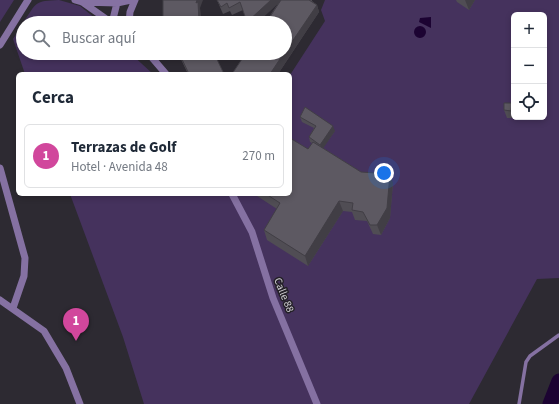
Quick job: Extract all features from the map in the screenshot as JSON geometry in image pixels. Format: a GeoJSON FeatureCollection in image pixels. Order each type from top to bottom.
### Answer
{"type":"FeatureCollection","features":[{"type":"Feature","properties":{"kind":"street"},"geometry":{"type":"LineString","coordinates":[[18,16],[28,0]]}},
{"type":"Feature","properties":{"kind":"street"},"geometry":{"type":"LineString","coordinates":[[79,1],[117,3],[131,0]]}},
{"type":"Feature","properties":{"kind":"street"},"geometry":{"type":"LineString","coordinates":[[130,16],[135,0]]}},
{"type":"Feature","properties":{"kind":"street"},"geometry":{"type":"LineString","coordinates":[[79,1],[102,16]]}},
{"type":"Feature","properties":{"kind":"street"},"geometry":{"type":"LineString","coordinates":[[114,16],[117,3]]}},
{"type":"Feature","properties":{"kind":"street"},"geometry":{"type":"LineString","coordinates":[[0,45],[16,19]]}},
{"type":"Feature","properties":{"kind":"street"},"geometry":{"type":"LineString","coordinates":[[154,60],[164,72]]}},
{"type":"Feature","properties":{"kind":"street"},"geometry":{"type":"LineString","coordinates":[[0,168],[25,258],[24,276],[13,308]]}},
{"type":"Feature","properties":{"kind":"street","name":"Calle 88"},"geometry":{"type":"LineString","coordinates":[[233,196],[252,232],[273,298],[317,404]]}},
{"type":"Feature","properties":{"kind":"street"},"geometry":{"type":"LineString","coordinates":[[0,300],[44,331],[66,368],[80,404]]}},
{"type":"Feature","properties":{"kind":"lane"},"geometry":{"type":"LineString","coordinates":[[519,404],[526,362],[530,356],[559,335]]}},
{"type":"Feature","properties":{"kind":"shaded area"},"geometry":{"type":"Polygon","coordinates":[[[0,0],[14,0],[0,22],[0,0]]]}},
{"type":"Feature","properties":{"kind":"shaded area"},"geometry":{"type":"Polygon","coordinates":[[[59,0],[80,6],[92,16],[28,16],[37,4],[45,1],[59,0]]]}},
{"type":"Feature","properties":{"kind":"shaded area"},"geometry":{"type":"Polygon","coordinates":[[[325,0],[559,0],[559,278],[537,279],[469,404],[144,404],[123,337],[71,196],[292,196],[292,72],[325,21],[321,10],[325,0]]]}},
{"type":"Feature","properties":{"kind":"shaded area"},"geometry":{"type":"Polygon","coordinates":[[[431,17],[431,28],[419,22],[420,18],[431,17]]]}},
{"type":"Feature","properties":{"kind":"shaded area"},"geometry":{"type":"Polygon","coordinates":[[[420,26],[424,28],[426,32],[424,36],[420,38],[416,36],[414,32],[416,28],[420,26]]]}},
{"type":"Feature","properties":{"kind":"shaded area"},"geometry":{"type":"Polygon","coordinates":[[[16,34],[16,48],[13,39],[16,34]]]}},
{"type":"Feature","properties":{"kind":"shaded area"},"geometry":{"type":"Polygon","coordinates":[[[20,60],[138,60],[151,72],[24,72],[20,60]]]}},
{"type":"Feature","properties":{"kind":"building"},"geometry":{"type":"Polygon","coordinates":[[[163,0],[197,0],[196,3],[198,2],[199,16],[163,16],[163,0]]]}},
{"type":"Feature","properties":{"kind":"building"},"geometry":{"type":"Polygon","coordinates":[[[217,0],[271,0],[254,16],[245,16],[240,2],[229,8],[227,3],[221,7],[217,0]]]}},
{"type":"Feature","properties":{"kind":"building"},"geometry":{"type":"Polygon","coordinates":[[[281,0],[309,0],[317,5],[292,42],[292,16],[271,16],[281,0]]]}},
{"type":"Feature","properties":{"kind":"building"},"geometry":{"type":"Polygon","coordinates":[[[182,60],[217,60],[223,72],[188,72],[182,60]]]}},
{"type":"Feature","properties":{"kind":"building"},"geometry":{"type":"Polygon","coordinates":[[[241,60],[279,60],[271,72],[233,72],[241,60]]]}},
{"type":"Feature","properties":{"kind":"building"},"geometry":{"type":"Polygon","coordinates":[[[504,103],[511,103],[511,111],[504,110],[504,103]]]}},
{"type":"Feature","properties":{"kind":"building"},"geometry":{"type":"Polygon","coordinates":[[[305,107],[333,126],[320,145],[309,137],[316,126],[300,117],[305,107]]]}},
{"type":"Feature","properties":{"kind":"building"},"geometry":{"type":"Polygon","coordinates":[[[292,139],[308,149],[313,142],[361,172],[390,174],[387,208],[377,225],[370,225],[363,212],[352,210],[353,203],[339,201],[305,256],[264,230],[280,203],[269,196],[292,196],[292,139]]]}},
{"type":"Feature","properties":{"kind":"waterway"},"geometry":{"type":"LineString","coordinates":[[550,404],[559,381]]}},
{"type":"Feature","properties":{"kind":"place","name":"Terrazas de Golf"},"geometry":{"type":"Point","coordinates":[76,341]}}]}
